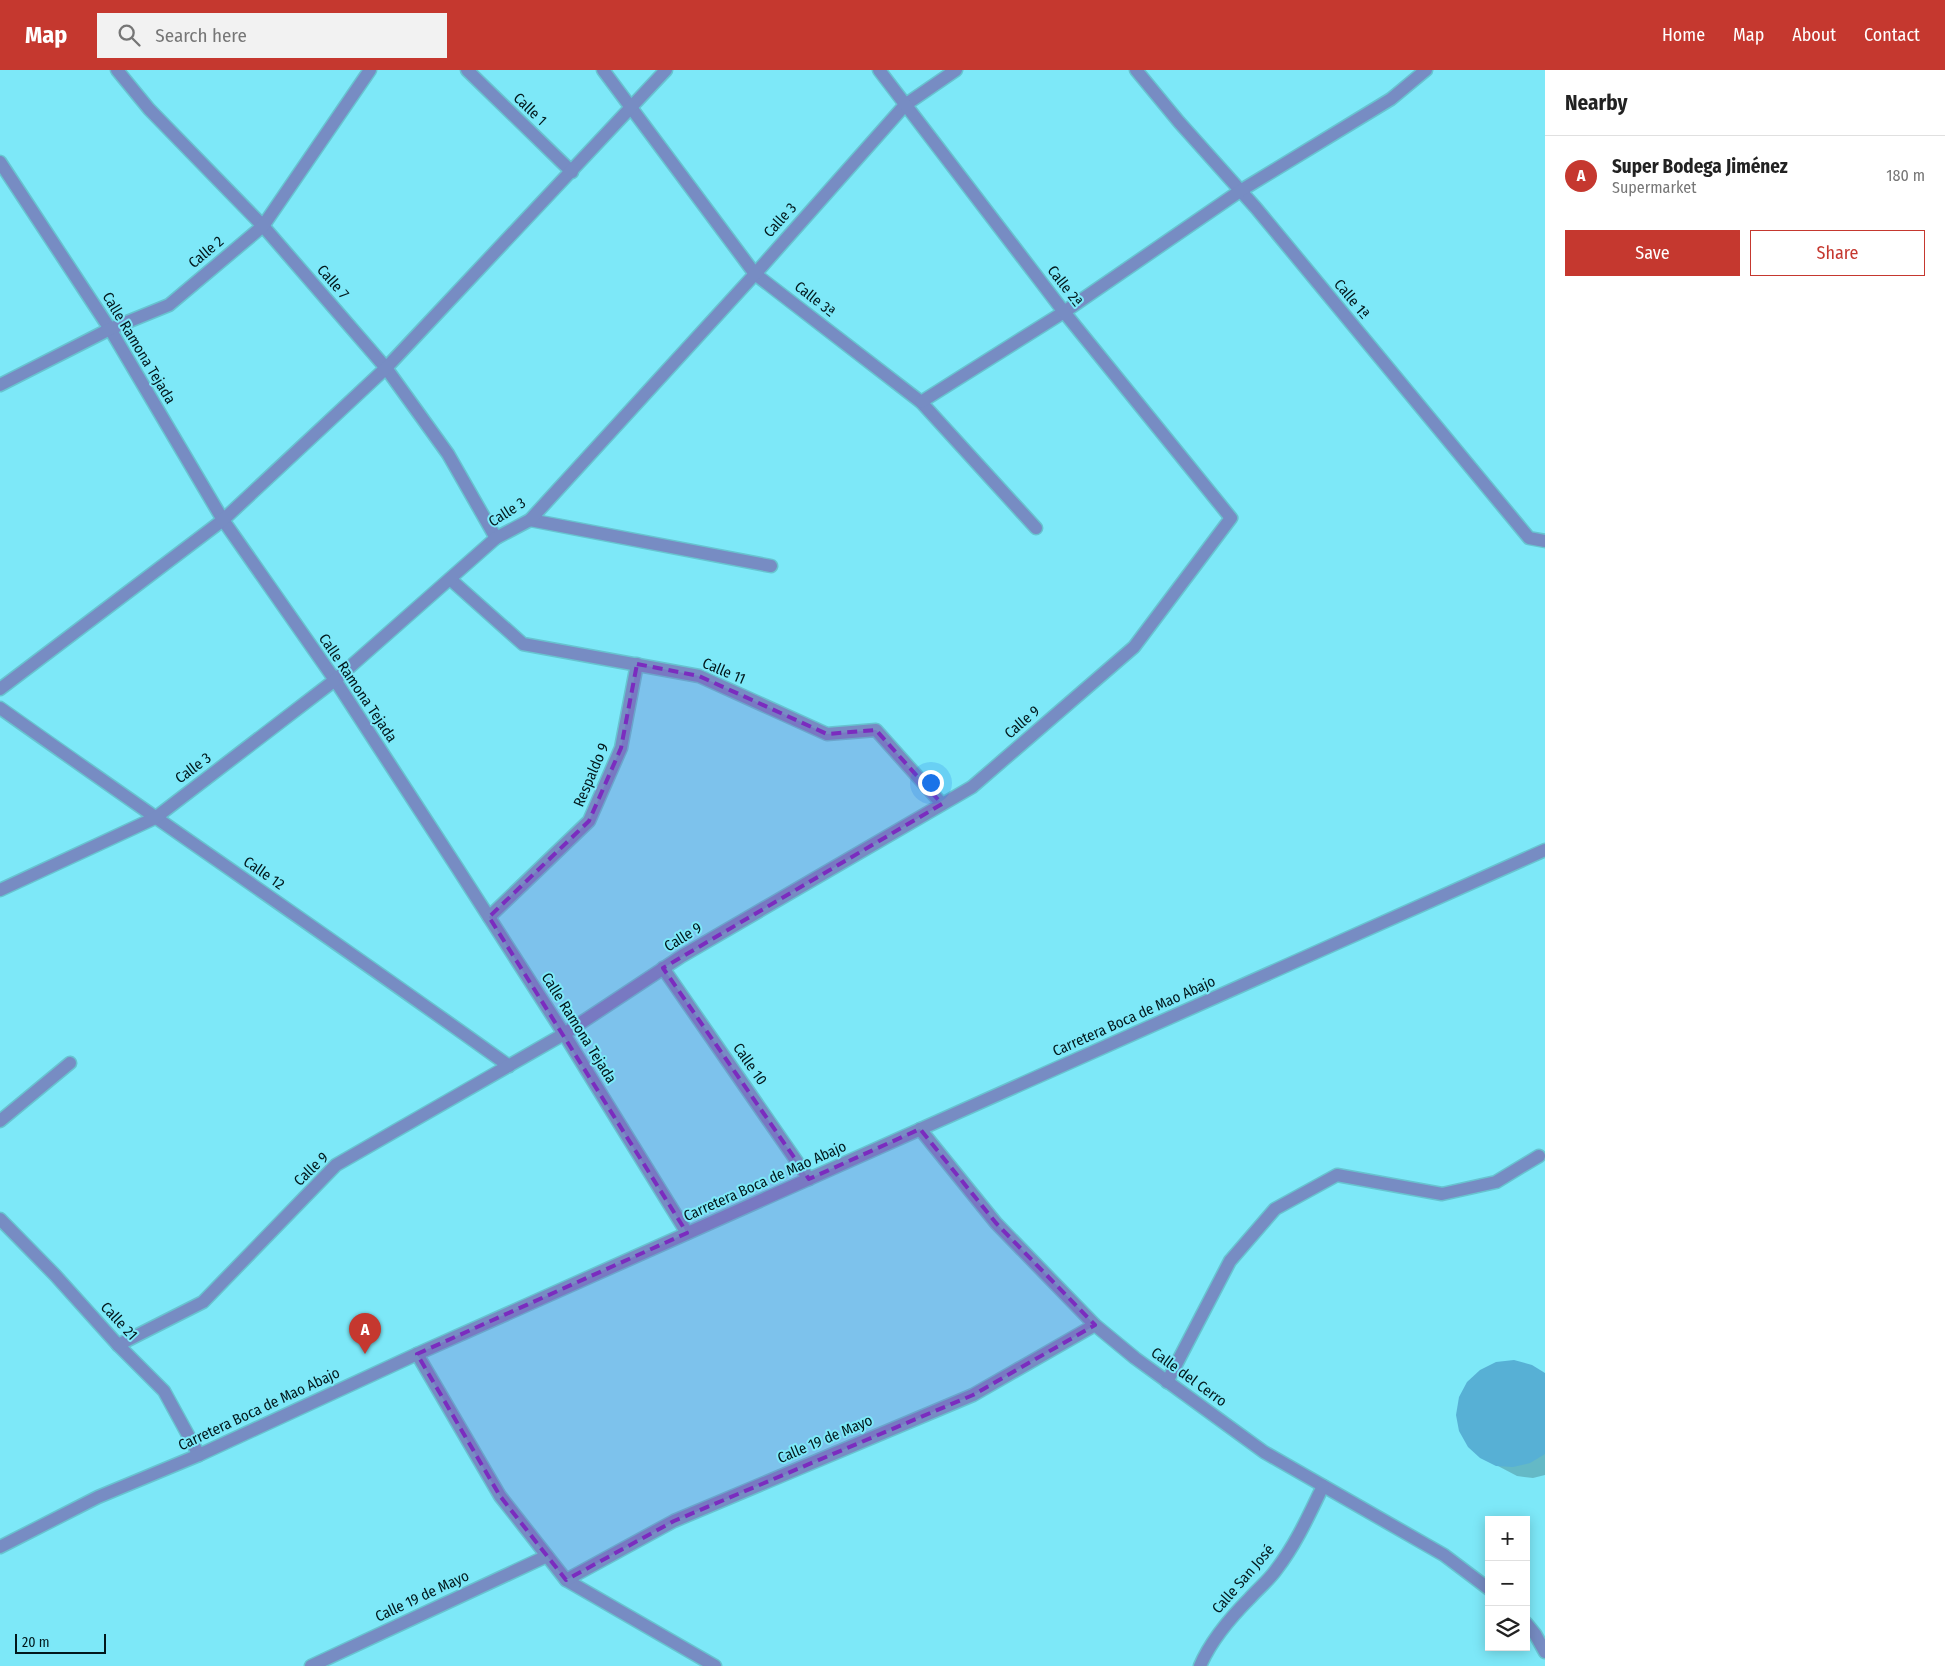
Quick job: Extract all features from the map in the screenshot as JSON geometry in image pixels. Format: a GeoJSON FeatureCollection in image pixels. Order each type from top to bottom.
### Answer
{"type":"FeatureCollection","features":[{"type":"Feature","properties":{"kind":"street","name":"Calle 7"},"geometry":{"type":"LineString","coordinates":[[117,70],[149,109],[263,226],[386,368],[448,454],[496,538]]}},
{"type":"Feature","properties":{"kind":"street","name":"Calle 2"},"geometry":{"type":"LineString","coordinates":[[0,385],[110,329],[169,305],[263,226],[370,70]]}},
{"type":"Feature","properties":{"kind":"street","name":"Calle 1"},"geometry":{"type":"LineString","coordinates":[[467,70],[572,172]]}},
{"type":"Feature","properties":{"kind":"street","name":"Calle 3ª"},"geometry":{"type":"LineString","coordinates":[[603,70],[755,274],[921,402],[1036,528]]}},
{"type":"Feature","properties":{"kind":"street"},"geometry":{"type":"LineString","coordinates":[[0,689],[223,520],[386,368],[666,70]]}},
{"type":"Feature","properties":{"kind":"street","name":"Calle 2ª"},"geometry":{"type":"LineString","coordinates":[[879,70],[1064,312],[1231,518]]}},
{"type":"Feature","properties":{"kind":"street","name":"Calle 3"},"geometry":{"type":"LineString","coordinates":[[0,890],[155,818],[335,680],[496,538],[530,520],[755,274],[905,105],[956,70]]}},
{"type":"Feature","properties":{"kind":"street","name":"Calle 1ª"},"geometry":{"type":"LineString","coordinates":[[1136,70],[1240,191],[1529,538],[1545,541]]}},
{"type":"Feature","properties":{"kind":"street"},"geometry":{"type":"LineString","coordinates":[[921,402],[1064,312],[1240,191],[1391,99],[1426,70]]}},
{"type":"Feature","properties":{"kind":"street","name":"Calle Ramona Tejada"},"geometry":{"type":"LineString","coordinates":[[0,162],[110,329],[223,520],[335,680],[490,917],[687,1233]]}},
{"type":"Feature","properties":{"kind":"street","name":"Calle 9"},"geometry":{"type":"LineString","coordinates":[[118,1345],[204,1302],[336,1165],[564,1034],[682,956],[972,786],[1134,647],[1231,518]]}},
{"type":"Feature","properties":{"kind":"street"},"geometry":{"type":"LineString","coordinates":[[530,520],[771,566]]}},
{"type":"Feature","properties":{"kind":"street","name":"Calle 11"},"geometry":{"type":"LineString","coordinates":[[450,579],[523,644],[699,676],[827,734],[876,730],[942,804]]}},
{"type":"Feature","properties":{"kind":"street","name":"Respaldo 9"},"geometry":{"type":"LineString","coordinates":[[490,917],[589,821],[621,748],[637,664]]}},
{"type":"Feature","properties":{"kind":"street","name":"Calle 12"},"geometry":{"type":"LineString","coordinates":[[0,708],[509,1066]]}},
{"type":"Feature","properties":{"kind":"street","name":"Carretera Boca de Mao Abajo"},"geometry":{"type":"LineString","coordinates":[[0,1547],[98,1497],[199,1455],[417,1354],[1545,850]]}},
{"type":"Feature","properties":{"kind":"street","name":"Calle 10"},"geometry":{"type":"LineString","coordinates":[[664,968],[809,1179]]}},
{"type":"Feature","properties":{"kind":"street"},"geometry":{"type":"LineString","coordinates":[[0,1121],[70,1063]]}},
{"type":"Feature","properties":{"kind":"street","name":"Calle del Cerro"},"geometry":{"type":"LineString","coordinates":[[920,1129],[996,1223],[1095,1325],[1167,1382],[1264,1452],[1444,1555],[1485,1586]]}},
{"type":"Feature","properties":{"kind":"street"},"geometry":{"type":"LineString","coordinates":[[1167,1382],[1230,1261],[1275,1209],[1337,1175],[1442,1194],[1496,1182],[1539,1156]]}},
{"type":"Feature","properties":{"kind":"street","name":"Calle 21"},"geometry":{"type":"LineString","coordinates":[[0,1219],[55,1275],[118,1345],[164,1391],[199,1455]]}},
{"type":"Feature","properties":{"kind":"street","name":"Calle 19 de Mayo"},"geometry":{"type":"LineString","coordinates":[[566,1580],[674,1521],[973,1394],[1095,1325]]}},
{"type":"Feature","properties":{"kind":"street"},"geometry":{"type":"LineString","coordinates":[[417,1354],[500,1496],[566,1580],[715,1666]]}},
{"type":"Feature","properties":{"kind":"street","name":"Calle San José"},"geometry":{"type":"LineString","coordinates":[[1200,1666],[1221,1630],[1237,1610],[1275,1572],[1303,1528],[1323,1486]]}},
{"type":"Feature","properties":{"kind":"street","name":"Calle 19 de Mayo"},"geometry":{"type":"LineString","coordinates":[[311,1666],[547,1556]]}},
{"type":"Feature","properties":{"kind":"street"},"geometry":{"type":"LineString","coordinates":[[1530,1628],[1545,1652]]}},
{"type":"Feature","properties":{"kind":"highlighted area"},"geometry":{"type":"Polygon","coordinates":[[[637,664],[699,676],[827,734],[876,730],[942,804],[663,968],[809,1179],[920,1129],[996,1223],[1095,1325],[973,1395],[674,1521],[566,1580],[500,1496],[417,1354],[687,1233],[489,917],[589,821],[621,748],[637,664]]]}},
{"type":"Feature","properties":{"kind":"building"},"geometry":{"type":"Polygon","coordinates":[[[1514,1360],[1532,1365],[1545,1373],[1545,1454],[1530,1463],[1513,1467],[1496,1466],[1480,1458],[1468,1447],[1459,1431],[1456,1415],[1459,1397],[1467,1382],[1480,1370],[1496,1362],[1514,1360]]]}},
{"type":"Feature","properties":{"kind":"place","name":"Super Bodega Jiménez"},"geometry":{"type":"Point","coordinates":[365,1354]}}]}
